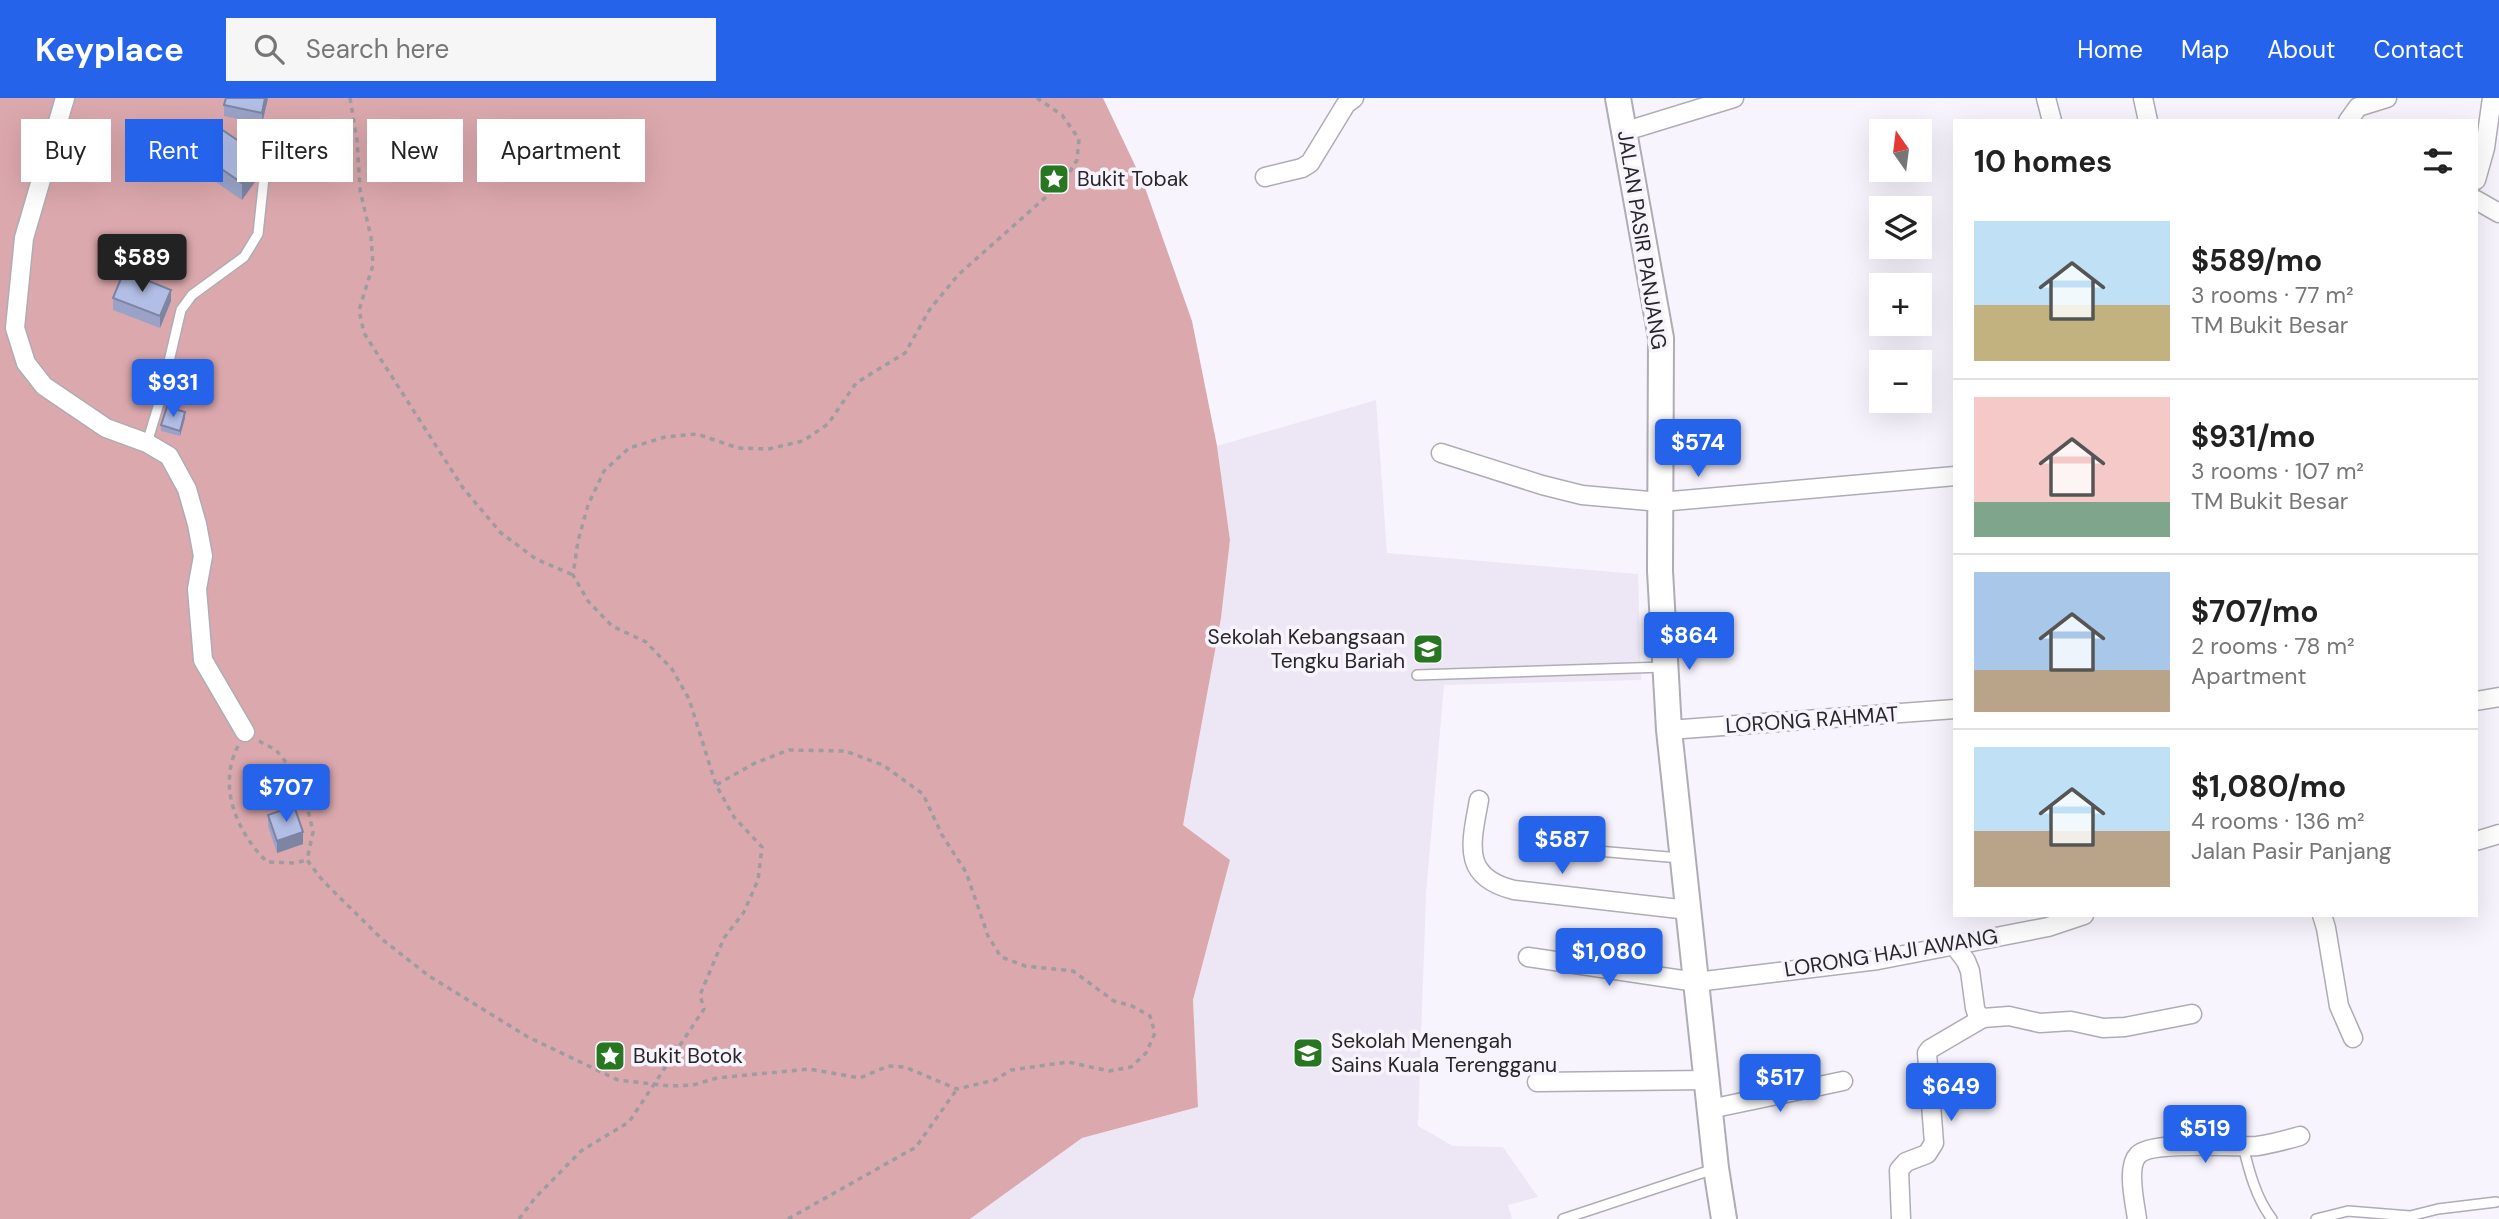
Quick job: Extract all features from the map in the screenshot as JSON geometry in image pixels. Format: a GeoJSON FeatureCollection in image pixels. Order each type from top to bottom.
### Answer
{"type":"FeatureCollection","features":[{"type":"Feature","properties":{"kind":"main road","name":"JALAN PASIR PANJANG"},"geometry":{"type":"LineString","coordinates":[[1618,98],[1661,338],[1660,502],[1669,730],[1716,1168],[1724,1219]]}},
{"type":"Feature","properties":{"kind":"street"},"geometry":{"type":"LineString","coordinates":[[65,98],[24,238],[15,327],[26,363],[44,386],[106,428],[147,443],[169,456],[187,489],[203,556],[197,589],[204,660],[245,732]]}},
{"type":"Feature","properties":{"kind":"street"},"geometry":{"type":"LineString","coordinates":[[1265,177],[1302,168],[1310,163],[1346,104],[1354,98]]}},
{"type":"Feature","properties":{"kind":"street"},"geometry":{"type":"LineString","coordinates":[[1626,131],[1734,98]]}},
{"type":"Feature","properties":{"kind":"street"},"geometry":{"type":"LineString","coordinates":[[2046,98],[2051,119]]}},
{"type":"Feature","properties":{"kind":"street"},"geometry":{"type":"LineString","coordinates":[[2143,98],[2148,119]]}},
{"type":"Feature","properties":{"kind":"street"},"geometry":{"type":"LineString","coordinates":[[2349,119],[2358,107],[2387,98]]}},
{"type":"Feature","properties":{"kind":"street"},"geometry":{"type":"LineString","coordinates":[[2478,172],[2492,98]]}},
{"type":"Feature","properties":{"kind":"street"},"geometry":{"type":"LineString","coordinates":[[2478,201],[2499,213]]}},
{"type":"Feature","properties":{"kind":"street"},"geometry":{"type":"LineString","coordinates":[[1441,453],[1582,495],[1660,502],[1953,476]]}},
{"type":"Feature","properties":{"kind":"street"},"geometry":{"type":"LineString","coordinates":[[2478,701],[2499,697]]}},
{"type":"Feature","properties":{"kind":"street","name":"LORONG RAHMAT"},"geometry":{"type":"LineString","coordinates":[[1669,730],[1953,709]]}},
{"type":"Feature","properties":{"kind":"street"},"geometry":{"type":"LineString","coordinates":[[1479,800],[1472,842],[1475,862],[1483,877],[1495,885],[1514,890],[1688,910]]}},
{"type":"Feature","properties":{"kind":"street"},"geometry":{"type":"LineString","coordinates":[[2478,840],[2499,834]]}},
{"type":"Feature","properties":{"kind":"street","name":"LORONG HAJI AWANG"},"geometry":{"type":"LineString","coordinates":[[1528,957],[1696,982],[1878,960],[2048,927],[2078,917]]}},
{"type":"Feature","properties":{"kind":"street"},"geometry":{"type":"LineString","coordinates":[[2323,917],[2339,1006],[2353,1038]]}},
{"type":"Feature","properties":{"kind":"street"},"geometry":{"type":"LineString","coordinates":[[1954,945],[1970,971],[1975,1008],[1977,1014],[1983,1018]]}},
{"type":"Feature","properties":{"kind":"street"},"geometry":{"type":"LineString","coordinates":[[1900,1219],[1899,1170],[1906,1162],[1927,1154],[1934,1143],[1927,1054],[1930,1049],[1983,1018],[2009,1016],[2040,1023],[2071,1021],[2103,1028],[2125,1027],[2192,1014]]}},
{"type":"Feature","properties":{"kind":"street"},"geometry":{"type":"LineString","coordinates":[[1537,1082],[1707,1080]]}},
{"type":"Feature","properties":{"kind":"street"},"geometry":{"type":"LineString","coordinates":[[1710,1109],[1843,1081]]}},
{"type":"Feature","properties":{"kind":"street"},"geometry":{"type":"LineString","coordinates":[[2137,1219],[2132,1176],[2134,1162],[2146,1149],[2270,1144],[2300,1136]]}},
{"type":"Feature","properties":{"kind":"lane"},"geometry":{"type":"LineString","coordinates":[[147,443],[181,310],[192,295],[244,257],[258,234],[264,182]]}},
{"type":"Feature","properties":{"kind":"lane"},"geometry":{"type":"LineString","coordinates":[[1418,675],[1666,667]]}},
{"type":"Feature","properties":{"kind":"lane"},"geometry":{"type":"LineString","coordinates":[[1574,849],[1682,858]]}},
{"type":"Feature","properties":{"kind":"lane"},"geometry":{"type":"LineString","coordinates":[[2243,1146],[2248,1170],[2263,1208],[2272,1219]]}},
{"type":"Feature","properties":{"kind":"lane"},"geometry":{"type":"LineString","coordinates":[[1563,1219],[1716,1168]]}},
{"type":"Feature","properties":{"kind":"lane"},"geometry":{"type":"LineString","coordinates":[[2316,1219],[2348,1211],[2410,1216],[2438,1209],[2496,1202]]}},
{"type":"Feature","properties":{"kind":"path"},"geometry":{"type":"LineString","coordinates":[[350,98],[357,140],[360,190],[371,237],[373,265],[359,310],[364,333],[463,488],[501,533],[536,559],[573,575],[588,601],[612,626],[646,642],[673,669],[689,699],[716,785],[734,817],[762,847],[758,880],[744,912],[724,939],[700,995],[704,1009],[669,1065],[653,1084],[629,1122],[581,1152],[535,1198],[519,1219]]}},
{"type":"Feature","properties":{"kind":"path"},"geometry":{"type":"LineString","coordinates":[[573,575],[578,541],[588,505],[604,471],[629,448],[665,437],[697,435],[738,448],[768,449],[803,441],[828,424],[856,383],[905,353],[930,309],[958,275],[1065,180],[1077,160],[1079,139],[1062,115],[1037,98]]}},
{"type":"Feature","properties":{"kind":"path"},"geometry":{"type":"LineString","coordinates":[[307,860],[295,863],[267,862],[250,845],[239,827],[229,781],[233,755],[245,732],[276,750],[294,772],[305,797],[313,832],[307,860],[323,881],[383,940],[429,976],[528,1037],[618,1080],[670,1086],[693,1085],[717,1078],[809,1069],[860,1078],[888,1066],[905,1067],[957,1089],[995,1080],[1012,1070],[1068,1062],[1109,1071],[1131,1067],[1146,1053],[1155,1033],[1150,1016],[1132,1006],[1114,1002],[1073,971],[1025,966],[1001,957],[988,936],[966,872],[942,835],[923,794],[883,765],[845,751],[789,750],[755,763],[716,785]]}},
{"type":"Feature","properties":{"kind":"path"},"geometry":{"type":"LineString","coordinates":[[788,1219],[916,1147],[957,1089]]}},
{"type":"Feature","properties":{"kind":"shaded area"},"geometry":{"type":"Polygon","coordinates":[[[0,98],[1103,98],[1143,182],[1192,321],[1217,446],[1230,540],[1221,618],[1183,825],[1230,860],[1193,1000],[1198,1107],[1082,1138],[970,1219],[0,1219],[0,98]]]}},
{"type":"Feature","properties":{"kind":"shaded area"},"geometry":{"type":"Polygon","coordinates":[[[1376,400],[1387,553],[1638,574],[1641,680],[1444,685],[1426,894],[1418,1126],[1453,1146],[1503,1147],[1538,1197],[1508,1205],[1512,1219],[970,1219],[1082,1138],[1198,1107],[1193,1000],[1230,860],[1182,825],[1221,618],[1230,540],[1217,446],[1376,400]]]}},
{"type":"Feature","properties":{"kind":"building"},"geometry":{"type":"Polygon","coordinates":[[[226,98],[265,98],[262,113],[224,105],[226,98]]]}},
{"type":"Feature","properties":{"kind":"building"},"geometry":{"type":"Polygon","coordinates":[[[223,130],[237,140],[237,180],[223,170],[223,130]]]}},
{"type":"Feature","properties":{"kind":"building"},"geometry":{"type":"Polygon","coordinates":[[[124,271],[171,290],[160,316],[113,298],[124,271]]]}},
{"type":"Feature","properties":{"kind":"building"},"geometry":{"type":"Polygon","coordinates":[[[167,407],[185,412],[180,431],[161,425],[167,407]]]}},
{"type":"Feature","properties":{"kind":"building"},"geometry":{"type":"Polygon","coordinates":[[[294,806],[303,832],[277,841],[268,815],[294,806]]]}},
{"type":"Feature","properties":{"kind":"place","name":"Bukit Tobak"},"geometry":{"type":"Point","coordinates":[1054,179]}},
{"type":"Feature","properties":{"kind":"place","name":"Sekolah Kebangsaan Tengku Bariah"},"geometry":{"type":"Point","coordinates":[1428,649]}},
{"type":"Feature","properties":{"kind":"place","name":"Sekolah Menengah Sains Kuala Terengganu"},"geometry":{"type":"Point","coordinates":[1308,1053]}},
{"type":"Feature","properties":{"kind":"place","name":"Bukit Botok"},"geometry":{"type":"Point","coordinates":[610,1056]}}]}
